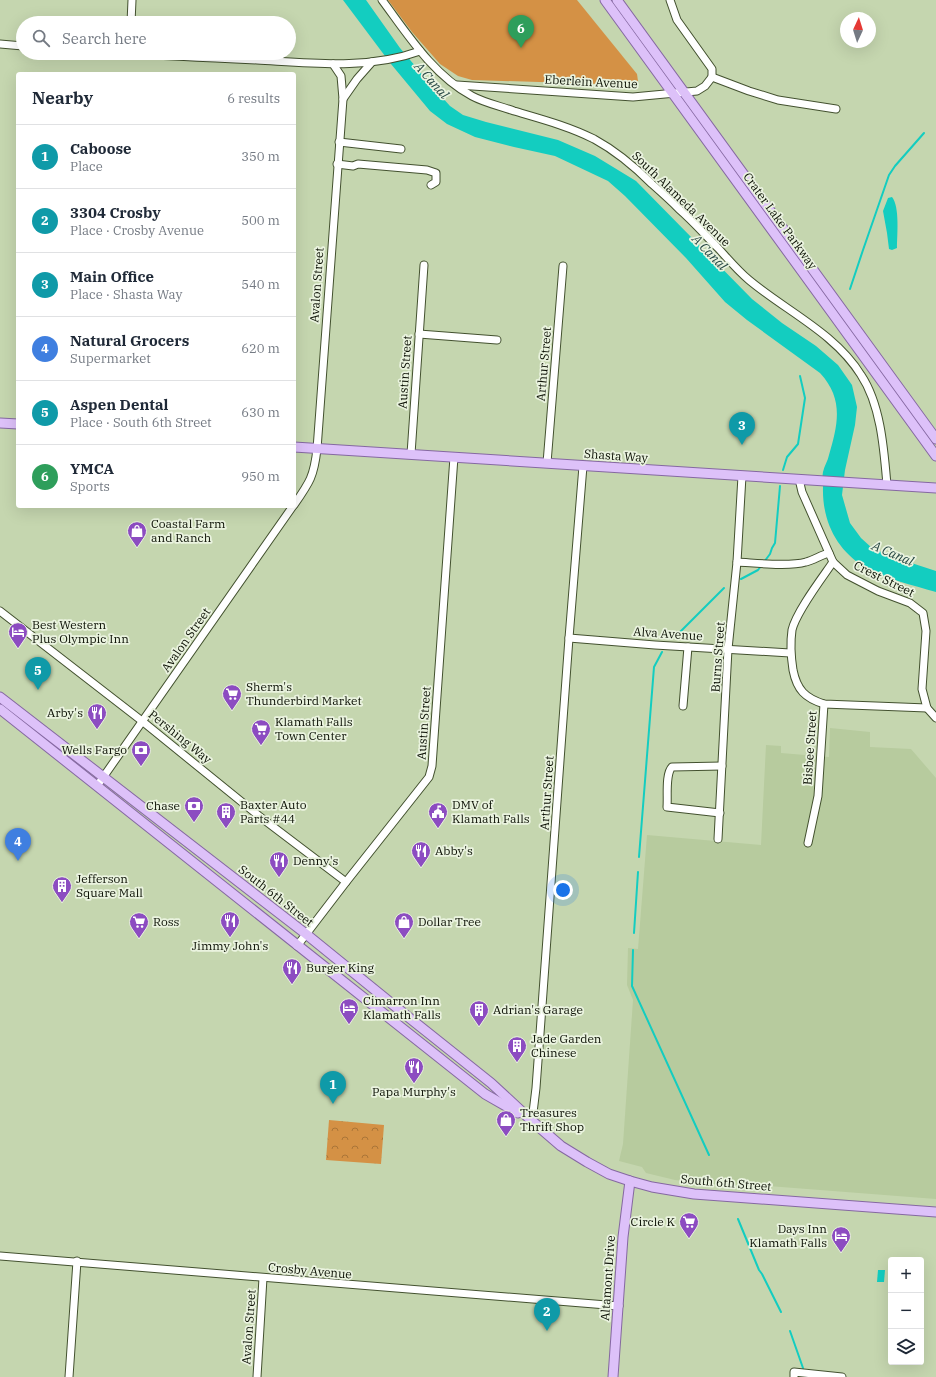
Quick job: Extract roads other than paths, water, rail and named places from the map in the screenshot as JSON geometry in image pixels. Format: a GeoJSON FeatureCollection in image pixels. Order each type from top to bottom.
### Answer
{"type":"FeatureCollection","features":[{"type":"Feature","properties":{"kind":"main road","name":"Crater Lake Parkway"},"geometry":{"type":"LineString","coordinates":[[605,0],[936,456]]}},
{"type":"Feature","properties":{"kind":"main road","name":"Crater Lake Parkway"},"geometry":{"type":"LineString","coordinates":[[617,0],[936,439]]}},
{"type":"Feature","properties":{"kind":"main road"},"geometry":{"type":"LineString","coordinates":[[0,423],[16,424]]}},
{"type":"Feature","properties":{"kind":"main road","name":"Shasta Way"},"geometry":{"type":"LineString","coordinates":[[296,447],[936,488]]}},
{"type":"Feature","properties":{"kind":"main road","name":"South 6th Street"},"geometry":{"type":"LineString","coordinates":[[0,697],[306,934],[491,1083],[561,1146],[587,1162],[609,1174],[630,1181],[652,1187],[694,1194],[936,1212]]}},
{"type":"Feature","properties":{"kind":"main road","name":"South 6th Street"},"geometry":{"type":"LineString","coordinates":[[0,709],[485,1094],[532,1121]]}},
{"type":"Feature","properties":{"kind":"main road","name":"Altamont Drive"},"geometry":{"type":"LineString","coordinates":[[613,1377],[623,1238],[630,1181]]}},
{"type":"Feature","properties":{"kind":"street"},"geometry":{"type":"LineString","coordinates":[[131,16],[132,0]]}},
{"type":"Feature","properties":{"kind":"street","name":"South Alameda Avenue"},"geometry":{"type":"LineString","coordinates":[[382,0],[420,51],[441,74],[454,84],[473,97],[563,125],[594,139],[617,153],[639,170],[680,209],[748,279],[833,342],[862,375],[872,397],[878,418],[884,452],[887,485]]}},
{"type":"Feature","properties":{"kind":"street"},"geometry":{"type":"LineString","coordinates":[[670,0],[677,20],[712,69],[712,77],[778,100],[836,109]]}},
{"type":"Feature","properties":{"kind":"street"},"geometry":{"type":"LineString","coordinates":[[0,44],[16,45]]}},
{"type":"Feature","properties":{"kind":"street"},"geometry":{"type":"LineString","coordinates":[[259,60],[334,64],[372,62],[420,51]]}},
{"type":"Feature","properties":{"kind":"street"},"geometry":{"type":"LineString","coordinates":[[342,99],[372,62]]}},
{"type":"Feature","properties":{"kind":"street","name":"Avalon Street"},"geometry":{"type":"LineString","coordinates":[[296,502],[309,484],[314,470],[317,449],[342,99],[341,76],[334,64]]}},
{"type":"Feature","properties":{"kind":"street","name":"Eberlein Avenue"},"geometry":{"type":"LineString","coordinates":[[454,84],[633,96],[697,91],[705,86],[712,77]]}},
{"type":"Feature","properties":{"kind":"street"},"geometry":{"type":"LineString","coordinates":[[339,142],[401,148]]}},
{"type":"Feature","properties":{"kind":"street"},"geometry":{"type":"LineString","coordinates":[[337,164],[352,166],[358,164],[427,170],[436,173],[436,182],[431,185]]}},
{"type":"Feature","properties":{"kind":"street","name":"Austin Street"},"geometry":{"type":"LineString","coordinates":[[411,454],[424,264]]}},
{"type":"Feature","properties":{"kind":"street","name":"Arthur Street"},"geometry":{"type":"LineString","coordinates":[[547,463],[563,266]]}},
{"type":"Feature","properties":{"kind":"street"},"geometry":{"type":"LineString","coordinates":[[419,334],[498,340]]}},
{"type":"Feature","properties":{"kind":"street","name":"Austin Street"},"geometry":{"type":"LineString","coordinates":[[297,946],[429,777],[432,766],[454,457]]}},
{"type":"Feature","properties":{"kind":"street","name":"Arthur Street"},"geometry":{"type":"LineString","coordinates":[[532,1121],[537,1081],[569,638],[584,466]]}},
{"type":"Feature","properties":{"kind":"street","name":"Burns Street"},"geometry":{"type":"LineString","coordinates":[[718,839],[728,649],[742,476]]}},
{"type":"Feature","properties":{"kind":"street","name":"Crest Street"},"geometry":{"type":"LineString","coordinates":[[799,479],[802,492],[833,562],[847,575],[878,591],[910,603],[923,613],[926,631],[922,688],[927,708],[936,718]]}},
{"type":"Feature","properties":{"kind":"street","name":"Avalon Street"},"geometry":{"type":"LineString","coordinates":[[97,786],[292,508]]}},
{"type":"Feature","properties":{"kind":"street"},"geometry":{"type":"LineString","coordinates":[[736,562],[792,564],[806,562],[822,554],[829,553]]}},
{"type":"Feature","properties":{"kind":"street","name":"Bisbee Street"},"geometry":{"type":"LineString","coordinates":[[808,843],[818,796],[824,704],[803,694],[794,676],[790,653],[792,629],[803,606],[833,562]]}},
{"type":"Feature","properties":{"kind":"street","name":"Pershing Way"},"geometry":{"type":"LineString","coordinates":[[0,611],[142,721],[259,816],[346,882]]}},
{"type":"Feature","properties":{"kind":"street","name":"Alva Avenue"},"geometry":{"type":"LineString","coordinates":[[569,638],[790,653]]}},
{"type":"Feature","properties":{"kind":"street"},"geometry":{"type":"LineString","coordinates":[[683,706],[688,647]]}},
{"type":"Feature","properties":{"kind":"street"},"geometry":{"type":"LineString","coordinates":[[824,704],[927,708]]}},
{"type":"Feature","properties":{"kind":"street"},"geometry":{"type":"LineString","coordinates":[[720,812],[667,807],[668,776],[672,767],[722,766]]}},
{"type":"Feature","properties":{"kind":"street","name":"Crosby Avenue"},"geometry":{"type":"LineString","coordinates":[[0,1256],[618,1306]]}},
{"type":"Feature","properties":{"kind":"street"},"geometry":{"type":"LineString","coordinates":[[69,1377],[76,1261]]}},
{"type":"Feature","properties":{"kind":"street","name":"Avalon Street"},"geometry":{"type":"LineString","coordinates":[[257,1377],[263,1278]]}},
{"type":"Feature","properties":{"kind":"street"},"geometry":{"type":"LineString","coordinates":[[794,1375],[842,1377]]}},
{"type":"Feature","properties":{"kind":"water"},"geometry":{"type":"Polygon","coordinates":[[[343,0],[366,0],[400,48],[432,86],[450,106],[463,115],[558,140],[595,156],[636,181],[752,299],[782,323],[816,346],[838,365],[852,385],[857,407],[855,425],[845,470],[842,495],[850,523],[861,538],[872,548],[893,557],[936,571],[936,592],[890,578],[865,567],[846,552],[833,533],[825,511],[823,499],[823,476],[835,433],[837,412],[833,392],[820,373],[747,320],[725,302],[686,258],[625,196],[608,181],[555,156],[475,137],[447,124],[430,111],[391,64],[343,0]]]}},
{"type":"Feature","properties":{"kind":"water"},"geometry":{"type":"Polygon","coordinates":[[[892,197],[896,207],[898,229],[897,248],[892,250],[889,249],[883,211],[888,198],[892,197]]]}},
{"type":"Feature","properties":{"kind":"water"},"geometry":{"type":"Polygon","coordinates":[[[878,1270],[885,1270],[884,1282],[877,1282],[878,1270]]]}},
{"type":"Feature","properties":{"kind":"waterway"},"geometry":{"type":"LineString","coordinates":[[850,289],[889,175],[924,133]]}},
{"type":"Feature","properties":{"kind":"waterway"},"geometry":{"type":"LineString","coordinates":[[783,470],[787,457],[798,444],[805,398],[800,376]]}},
{"type":"Feature","properties":{"kind":"waterway"},"geometry":{"type":"LineString","coordinates":[[764,562],[775,543],[780,486]]}},
{"type":"Feature","properties":{"kind":"waterway"},"geometry":{"type":"LineString","coordinates":[[741,579],[758,570],[762,565]]}},
{"type":"Feature","properties":{"kind":"waterway"},"geometry":{"type":"LineString","coordinates":[[675,637],[724,588]]}},
{"type":"Feature","properties":{"kind":"waterway"},"geometry":{"type":"LineString","coordinates":[[639,857],[654,667],[662,652]]}},
{"type":"Feature","properties":{"kind":"waterway"},"geometry":{"type":"LineString","coordinates":[[634,933],[638,872]]}},
{"type":"Feature","properties":{"kind":"waterway"},"geometry":{"type":"LineString","coordinates":[[633,950],[632,986],[709,1155]]}},
{"type":"Feature","properties":{"kind":"waterway"},"geometry":{"type":"LineString","coordinates":[[738,1219],[759,1270],[781,1312]]}},
{"type":"Feature","properties":{"kind":"waterway"},"geometry":{"type":"LineString","coordinates":[[790,1331],[803,1368]]}},
{"type":"Feature","properties":{"kind":"place","name":"YMCA"},"geometry":{"type":"Point","coordinates":[521,48]}},
{"type":"Feature","properties":{"kind":"place","name":"Main Office"},"geometry":{"type":"Point","coordinates":[742,445]}},
{"type":"Feature","properties":{"kind":"place","name":"Coastal Farm and Ranch"},"geometry":{"type":"Point","coordinates":[137,548]}},
{"type":"Feature","properties":{"kind":"place","name":"Best Western Plus Olympic Inn"},"geometry":{"type":"Point","coordinates":[18,649]}},
{"type":"Feature","properties":{"kind":"place","name":"Aspen Dental"},"geometry":{"type":"Point","coordinates":[38,690]}},
{"type":"Feature","properties":{"kind":"place","name":"Sherm's Thunderbird Market"},"geometry":{"type":"Point","coordinates":[232,711]}},
{"type":"Feature","properties":{"kind":"place","name":"Arby's"},"geometry":{"type":"Point","coordinates":[97,730]}},
{"type":"Feature","properties":{"kind":"place","name":"Klamath Falls Town Center"},"geometry":{"type":"Point","coordinates":[261,746]}},
{"type":"Feature","properties":{"kind":"place","name":"Wells Fargo"},"geometry":{"type":"Point","coordinates":[141,767]}},
{"type":"Feature","properties":{"kind":"place","name":"Chase"},"geometry":{"type":"Point","coordinates":[194,823]}},
{"type":"Feature","properties":{"kind":"place","name":"Baxter Auto Parts #44"},"geometry":{"type":"Point","coordinates":[226,829]}},
{"type":"Feature","properties":{"kind":"place","name":"DMV of Klamath Falls"},"geometry":{"type":"Point","coordinates":[438,829]}},
{"type":"Feature","properties":{"kind":"place","name":"Natural Grocers"},"geometry":{"type":"Point","coordinates":[18,861]}},
{"type":"Feature","properties":{"kind":"place","name":"Abby's"},"geometry":{"type":"Point","coordinates":[421,868]}},
{"type":"Feature","properties":{"kind":"place","name":"Denny's"},"geometry":{"type":"Point","coordinates":[279,878]}},
{"type":"Feature","properties":{"kind":"place","name":"Jefferson Square Mall"},"geometry":{"type":"Point","coordinates":[62,903]}},
{"type":"Feature","properties":{"kind":"place","name":"Jimmy John's"},"geometry":{"type":"Point","coordinates":[230,938]}},
{"type":"Feature","properties":{"kind":"place","name":"Ross"},"geometry":{"type":"Point","coordinates":[139,939]}},
{"type":"Feature","properties":{"kind":"place","name":"Dollar Tree"},"geometry":{"type":"Point","coordinates":[404,939]}},
{"type":"Feature","properties":{"kind":"place","name":"Burger King"},"geometry":{"type":"Point","coordinates":[292,985]}},
{"type":"Feature","properties":{"kind":"place","name":"Cimarron Inn Klamath Falls"},"geometry":{"type":"Point","coordinates":[349,1025]}},
{"type":"Feature","properties":{"kind":"place","name":"Adrian's Garage"},"geometry":{"type":"Point","coordinates":[479,1027]}},
{"type":"Feature","properties":{"kind":"place","name":"Jade Garden Chinese"},"geometry":{"type":"Point","coordinates":[517,1063]}},
{"type":"Feature","properties":{"kind":"place","name":"Papa Murphy's"},"geometry":{"type":"Point","coordinates":[414,1084]}},
{"type":"Feature","properties":{"kind":"place","name":"Caboose"},"geometry":{"type":"Point","coordinates":[333,1104]}},
{"type":"Feature","properties":{"kind":"place","name":"Treasures Thrift Shop"},"geometry":{"type":"Point","coordinates":[506,1137]}},
{"type":"Feature","properties":{"kind":"place","name":"Circle K"},"geometry":{"type":"Point","coordinates":[689,1239]}},
{"type":"Feature","properties":{"kind":"place","name":"Days Inn Klamath Falls"},"geometry":{"type":"Point","coordinates":[841,1253]}},
{"type":"Feature","properties":{"kind":"place","name":"3304 Crosby"},"geometry":{"type":"Point","coordinates":[547,1331]}},
{"type":"Feature","properties":{"kind":"water label","name":"A Canal"},"geometry":{"type":"Point","coordinates":[432,80]}},
{"type":"Feature","properties":{"kind":"water label","name":"A Canal"},"geometry":{"type":"Point","coordinates":[710,252]}},
{"type":"Feature","properties":{"kind":"water label","name":"A Canal"},"geometry":{"type":"Point","coordinates":[893,553]}}]}
